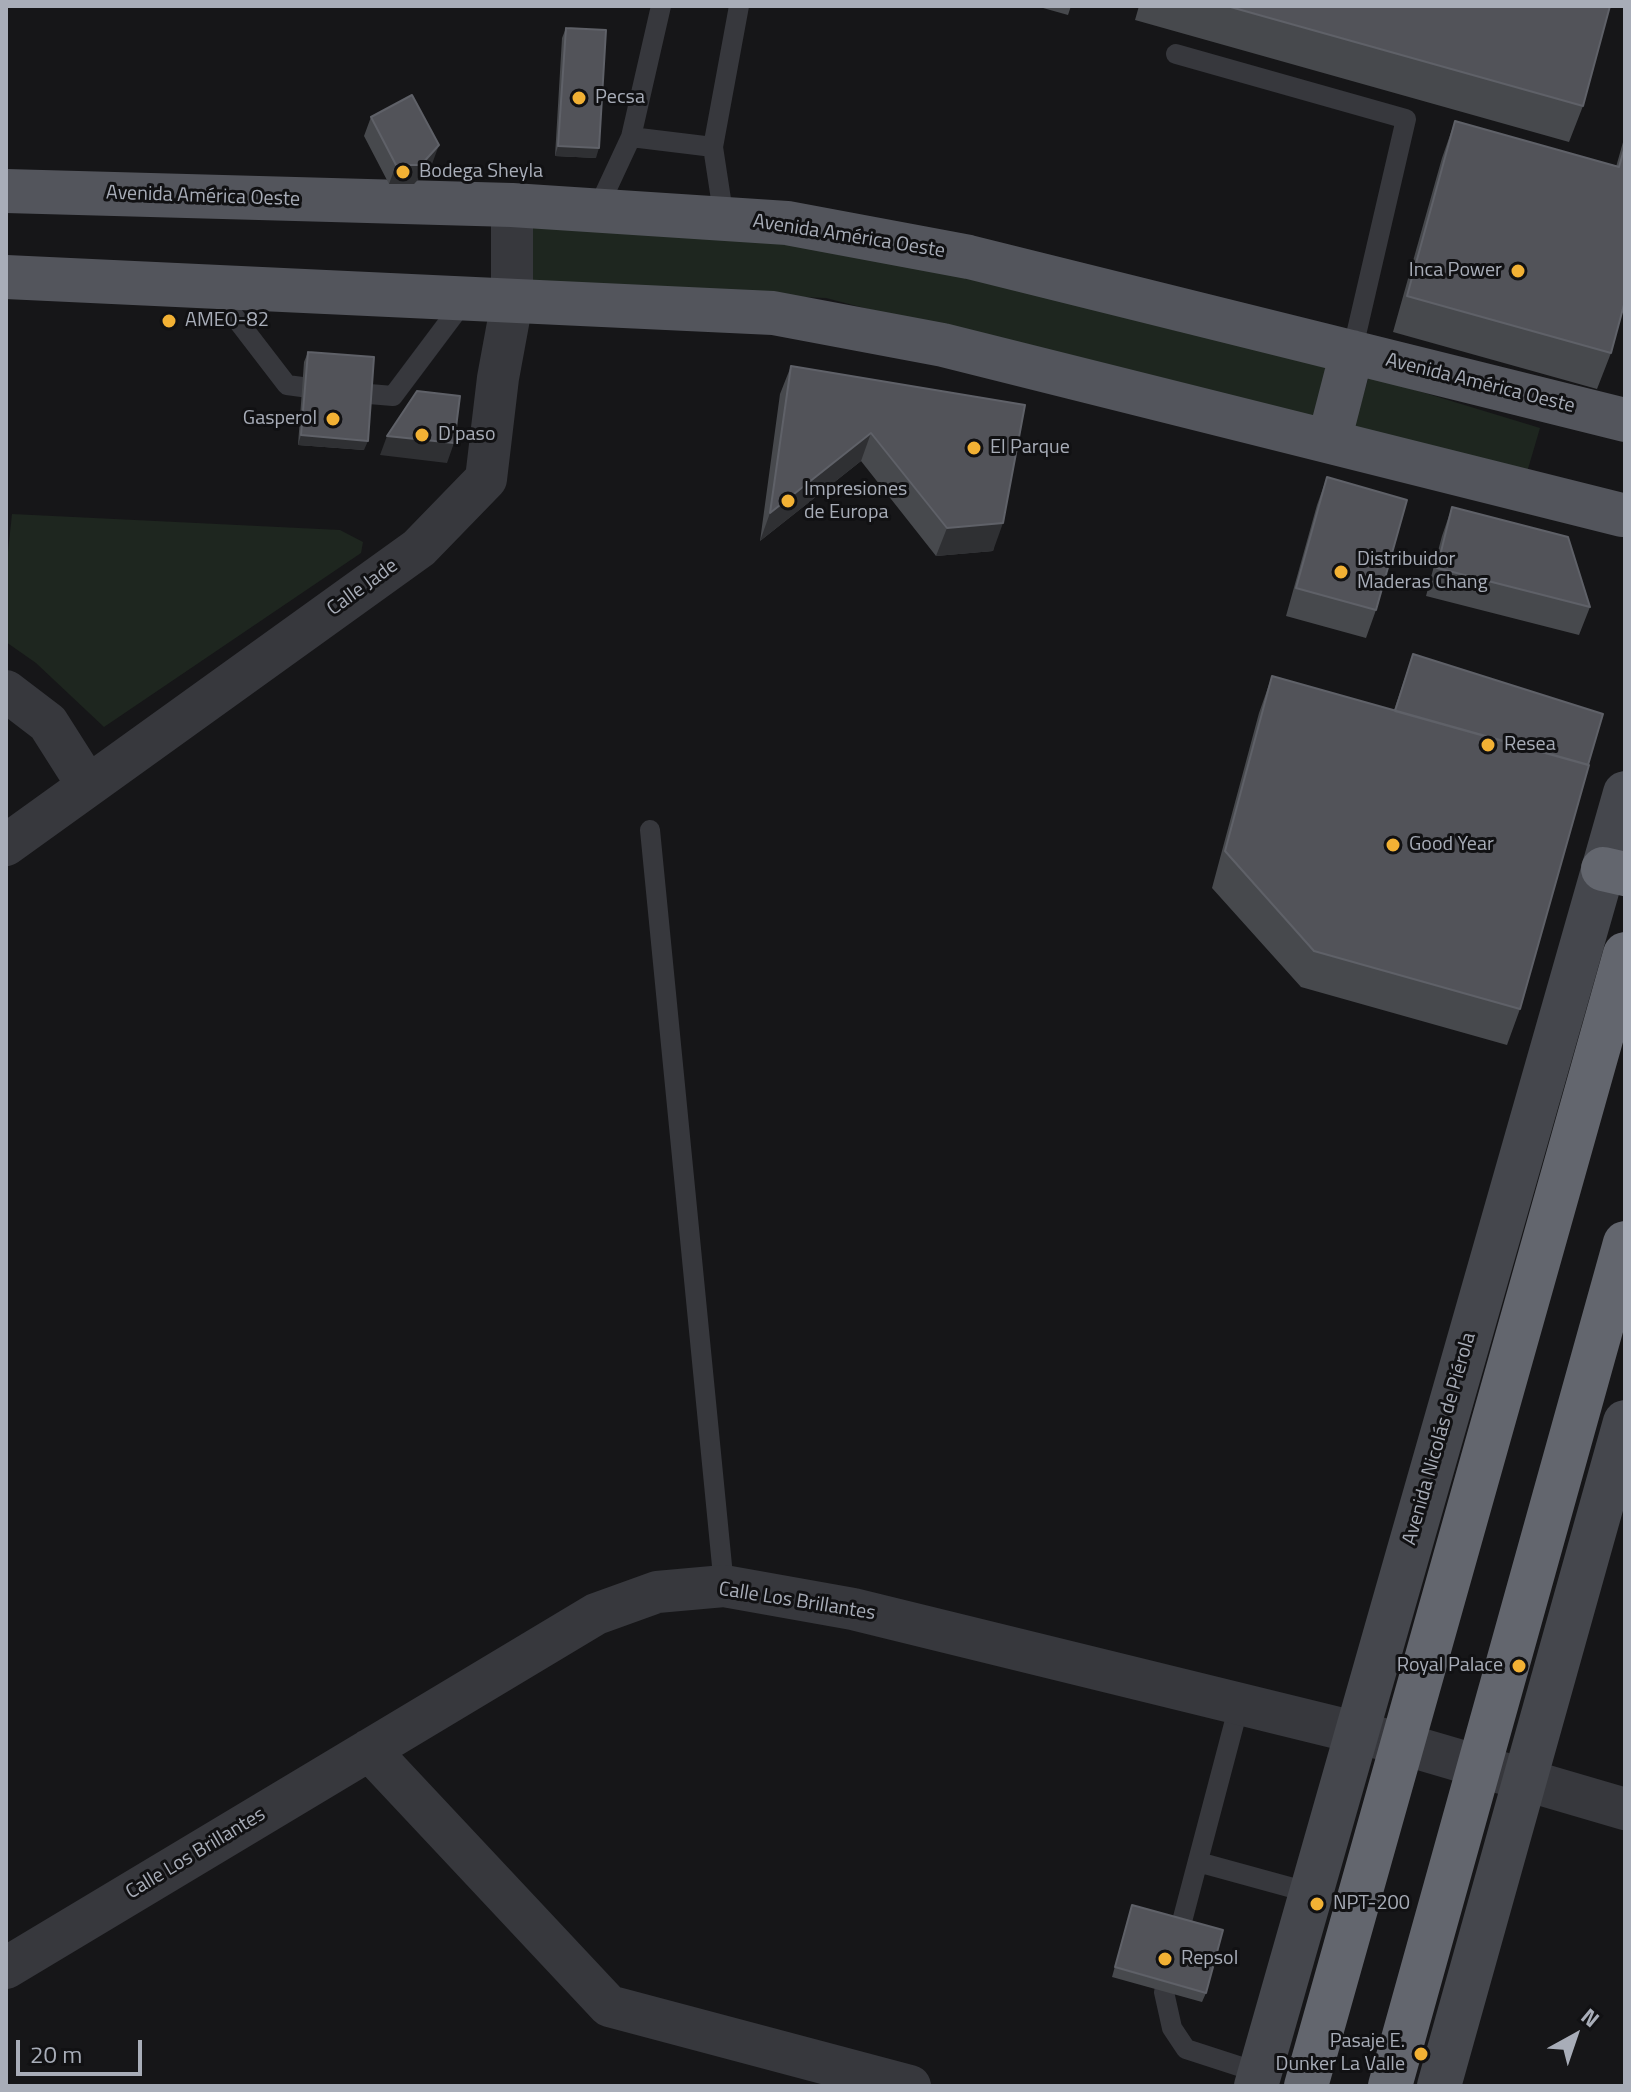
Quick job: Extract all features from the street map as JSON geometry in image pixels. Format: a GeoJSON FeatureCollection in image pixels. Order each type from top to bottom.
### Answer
{"type":"FeatureCollection","features":[{"type":"Feature","properties":{"kind":"highway"},"geometry":{"type":"LineString","coordinates":[[1306,2086],[1625,954]]}},
{"type":"Feature","properties":{"kind":"highway"},"geometry":{"type":"LineString","coordinates":[[1390,2086],[1625,1243]]}},
{"type":"Feature","properties":{"kind":"main road","name":"Avenida América Oeste"},"geometry":{"type":"LineString","coordinates":[[6,191],[512,205],[787,223],[969,257],[1625,420]]}},
{"type":"Feature","properties":{"kind":"main road"},"geometry":{"type":"LineString","coordinates":[[6,277],[773,313],[943,345],[1624,515]]}},
{"type":"Feature","properties":{"kind":"main road"},"geometry":{"type":"LineString","coordinates":[[1329,441],[1352,352]]}},
{"type":"Feature","properties":{"kind":"street","name":"Calle Jade"},"geometry":{"type":"LineString","coordinates":[[6,845],[419,548],[486,479],[498,378],[512,302],[512,205]]}},
{"type":"Feature","properties":{"kind":"street"},"geometry":{"type":"LineString","coordinates":[[6,691],[48,723],[88,786]]}},
{"type":"Feature","properties":{"kind":"street","name":"Avenida Nicolás de Piérola"},"geometry":{"type":"LineString","coordinates":[[1258,2079],[1356,1734],[1614,872],[1625,793]]}},
{"type":"Feature","properties":{"kind":"street"},"geometry":{"type":"LineString","coordinates":[[1439,2086],[1625,1422]]}},
{"type":"Feature","properties":{"kind":"street","name":"Calle Los Brillantes"},"geometry":{"type":"LineString","coordinates":[[6,1968],[596,1614],[657,1592],[724,1586],[853,1609],[1403,1744],[1479,1766]]}},
{"type":"Feature","properties":{"kind":"street"},"geometry":{"type":"LineString","coordinates":[[369,1750],[609,2006],[910,2086]]}},
{"type":"Feature","properties":{"kind":"street"},"geometry":{"type":"LineString","coordinates":[[1479,1766],[1625,1809]]}},
{"type":"Feature","properties":{"kind":"lane"},"geometry":{"type":"LineString","coordinates":[[597,210],[631,137],[661,6]]}},
{"type":"Feature","properties":{"kind":"lane"},"geometry":{"type":"LineString","coordinates":[[724,219],[713,147],[739,6]]}},
{"type":"Feature","properties":{"kind":"lane"},"geometry":{"type":"LineString","coordinates":[[1176,54],[1406,119],[1352,352]]}},
{"type":"Feature","properties":{"kind":"lane"},"geometry":{"type":"LineString","coordinates":[[631,137],[713,147]]}},
{"type":"Feature","properties":{"kind":"lane"},"geometry":{"type":"LineString","coordinates":[[212,287],[287,385],[302,387]]}},
{"type":"Feature","properties":{"kind":"lane"},"geometry":{"type":"LineString","coordinates":[[369,394],[393,396],[466,300]]}},
{"type":"Feature","properties":{"kind":"lane"},"geometry":{"type":"LineString","coordinates":[[650,830],[724,1586]]}},
{"type":"Feature","properties":{"kind":"lane"},"geometry":{"type":"LineString","coordinates":[[1180,1929],[1239,1705]]}},
{"type":"Feature","properties":{"kind":"lane"},"geometry":{"type":"LineString","coordinates":[[1198,1862],[1311,1893]]}},
{"type":"Feature","properties":{"kind":"lane"},"geometry":{"type":"LineString","coordinates":[[1164,1992],[1172,2028],[1186,2049],[1258,2079]]}},
{"type":"Feature","properties":{"kind":"shaded area"},"geometry":{"type":"Polygon","coordinates":[[[533,220],[815,241],[1334,365],[1312,425],[826,298],[529,286],[533,220]]]}},
{"type":"Feature","properties":{"kind":"shaded area"},"geometry":{"type":"Polygon","coordinates":[[[1369,376],[1540,428],[1525,479],[1352,434],[1369,376]]]}},
{"type":"Feature","properties":{"kind":"shaded area"},"geometry":{"type":"Polygon","coordinates":[[[12,514],[340,530],[363,542],[361,553],[104,727],[36,663],[6,642],[6,570],[12,514]]]}},
{"type":"Feature","properties":{"kind":"building"},"geometry":{"type":"Polygon","coordinates":[[[1227,6],[1610,6],[1583,106],[1227,6]]]}},
{"type":"Feature","properties":{"kind":"building","name":"Pecsa"},"geometry":{"type":"Polygon","coordinates":[[[566,28],[606,30],[599,148],[558,146],[566,28]]]}},
{"type":"Feature","properties":{"kind":"building"},"geometry":{"type":"Polygon","coordinates":[[[412,95],[439,145],[421,165],[396,165],[371,117],[412,95]]]}},
{"type":"Feature","properties":{"kind":"building","name":"Inca Power"},"geometry":{"type":"Polygon","coordinates":[[[1455,121],[1619,167],[1625,146],[1625,301],[1611,353],[1407,296],[1455,121]]]}},
{"type":"Feature","properties":{"kind":"building","name":"Gasperol"},"geometry":{"type":"Polygon","coordinates":[[[308,352],[374,357],[368,441],[301,435],[308,352]]]}},
{"type":"Feature","properties":{"kind":"building"},"geometry":{"type":"Polygon","coordinates":[[[791,366],[1025,405],[1003,523],[947,528],[871,433],[770,513],[791,366]]]}},
{"type":"Feature","properties":{"kind":"building"},"geometry":{"type":"Polygon","coordinates":[[[417,391],[460,396],[454,443],[387,436],[417,391]]]}},
{"type":"Feature","properties":{"kind":"building","name":"Distribuidor Maderas Chang"},"geometry":{"type":"Polygon","coordinates":[[[1327,477],[1407,500],[1376,610],[1296,588],[1327,477]]]}},
{"type":"Feature","properties":{"kind":"building"},"geometry":{"type":"Polygon","coordinates":[[[1452,507],[1568,537],[1590,607],[1437,568],[1452,507]]]}},
{"type":"Feature","properties":{"kind":"building"},"geometry":{"type":"Polygon","coordinates":[[[1413,654],[1603,714],[1588,765],[1395,711],[1413,654]]]}},
{"type":"Feature","properties":{"kind":"building","name":"Good Year"},"geometry":{"type":"Polygon","coordinates":[[[1272,676],[1589,765],[1520,1009],[1314,951],[1225,851],[1272,676]]]}},
{"type":"Feature","properties":{"kind":"building","name":"Repsol"},"geometry":{"type":"Polygon","coordinates":[[[1132,1905],[1223,1930],[1206,1993],[1115,1967],[1132,1905]]]}},
{"type":"Feature","properties":{"kind":"place","name":"Pecsa"},"geometry":{"type":"Point","coordinates":[579,98]}},
{"type":"Feature","properties":{"kind":"place","name":"Bodega Sheyla"},"geometry":{"type":"Point","coordinates":[403,172]}},
{"type":"Feature","properties":{"kind":"place","name":"Inca Power"},"geometry":{"type":"Point","coordinates":[1518,271]}},
{"type":"Feature","properties":{"kind":"place","name":"AMEO-82"},"geometry":{"type":"Point","coordinates":[169,321]}},
{"type":"Feature","properties":{"kind":"place","name":"Gasperol"},"geometry":{"type":"Point","coordinates":[333,419]}},
{"type":"Feature","properties":{"kind":"place","name":"D'paso"},"geometry":{"type":"Point","coordinates":[422,435]}},
{"type":"Feature","properties":{"kind":"place","name":"El Parque"},"geometry":{"type":"Point","coordinates":[974,448]}},
{"type":"Feature","properties":{"kind":"place","name":"Impresiones de Europa"},"geometry":{"type":"Point","coordinates":[788,501]}},
{"type":"Feature","properties":{"kind":"place","name":"Distribuidor Maderas Chang"},"geometry":{"type":"Point","coordinates":[1341,572]}},
{"type":"Feature","properties":{"kind":"place","name":"Resea"},"geometry":{"type":"Point","coordinates":[1488,745]}},
{"type":"Feature","properties":{"kind":"place","name":"Good Year"},"geometry":{"type":"Point","coordinates":[1393,845]}},
{"type":"Feature","properties":{"kind":"place","name":"Royal Palace"},"geometry":{"type":"Point","coordinates":[1519,1666]}},
{"type":"Feature","properties":{"kind":"place","name":"NPT-200"},"geometry":{"type":"Point","coordinates":[1317,1904]}},
{"type":"Feature","properties":{"kind":"place","name":"Repsol"},"geometry":{"type":"Point","coordinates":[1165,1959]}},
{"type":"Feature","properties":{"kind":"place","name":"Pasaje E. Dunker La Valle"},"geometry":{"type":"Point","coordinates":[1421,2054]}}]}
